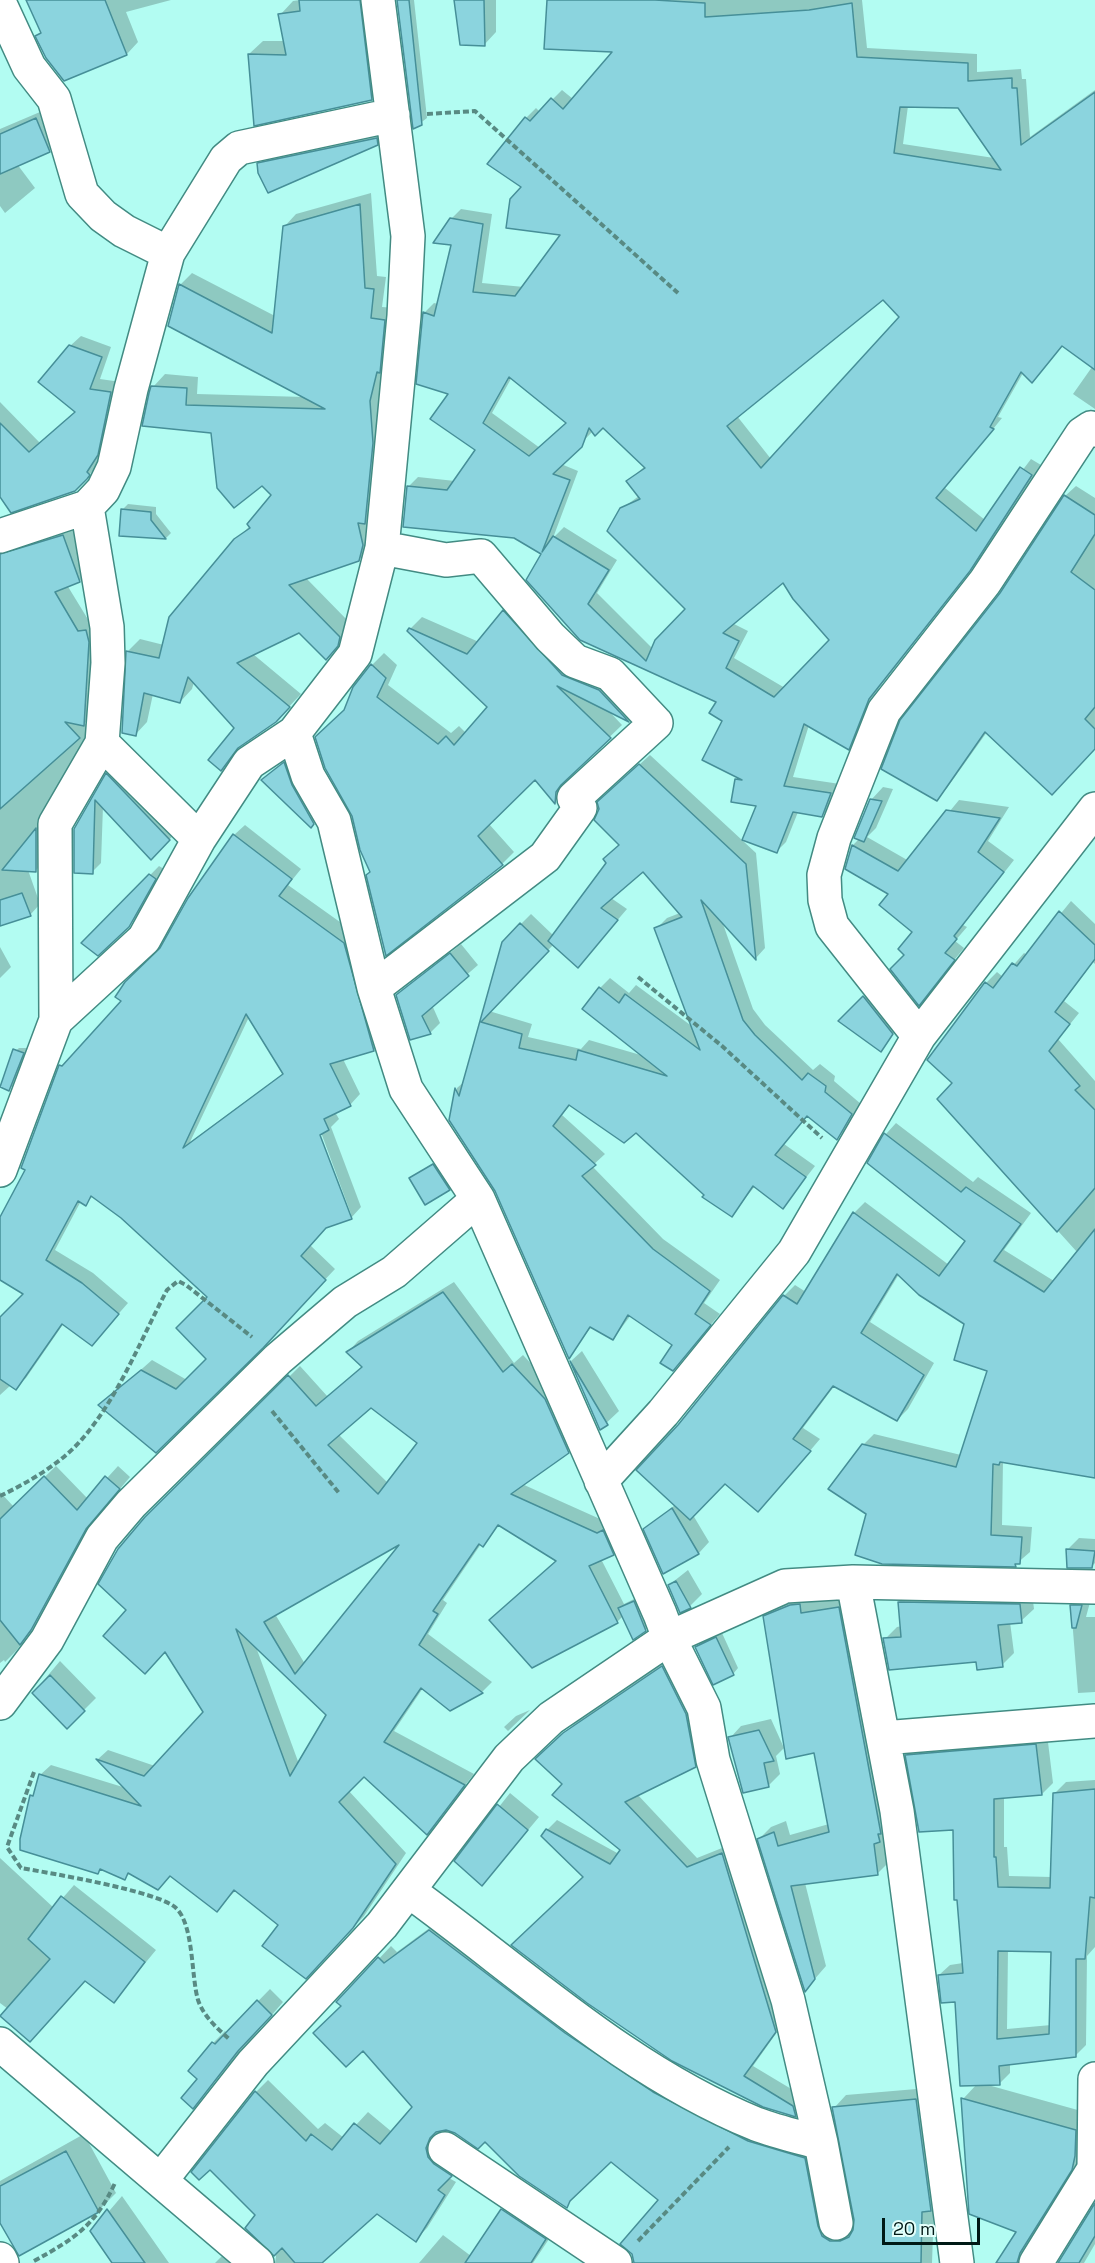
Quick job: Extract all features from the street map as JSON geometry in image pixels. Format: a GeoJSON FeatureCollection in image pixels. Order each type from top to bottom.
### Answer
{"type":"FeatureCollection","features":[{"type":"Feature","properties":{"kind":"street"},"geometry":{"type":"LineString","coordinates":[[56,1020],[144,939],[200,839],[249,763],[294,733],[356,654],[382,548],[404,316],[408,236],[378,0]]}},
{"type":"Feature","properties":{"kind":"street"},"geometry":{"type":"LineString","coordinates":[[0,4],[29,67],[54,99],[82,194],[103,216],[124,231],[168,253]]}},
{"type":"Feature","properties":{"kind":"street"},"geometry":{"type":"LineString","coordinates":[[0,536],[87,507],[103,490],[114,467],[131,389],[168,253],[226,159],[239,148],[393,115]]}},
{"type":"Feature","properties":{"kind":"street"},"geometry":{"type":"LineString","coordinates":[[919,1036],[832,926],[825,900],[824,875],[834,838],[884,711],[984,582],[1082,434],[1091,428],[1095,430]]}},
{"type":"Feature","properties":{"kind":"street"},"geometry":{"type":"LineString","coordinates":[[0,1170],[56,1020],[56,824],[102,743],[108,663],[107,627],[87,507]]}},
{"type":"Feature","properties":{"kind":"street"},"geometry":{"type":"LineString","coordinates":[[374,988],[545,856],[580,808],[574,798],[656,723],[610,674],[575,661],[550,637],[482,556],[446,560],[382,548]]}},
{"type":"Feature","properties":{"kind":"street"},"geometry":{"type":"LineString","coordinates":[[294,733],[308,776],[334,821],[374,988],[406,1089],[478,1199],[669,1638],[704,1708],[713,1760],[788,2000],[821,2143],[836,2223]]}},
{"type":"Feature","properties":{"kind":"street"},"geometry":{"type":"LineString","coordinates":[[102,743],[200,839]]}},
{"type":"Feature","properties":{"kind":"street"},"geometry":{"type":"LineString","coordinates":[[601,1481],[663,1413],[794,1252],[848,1163],[919,1036],[1095,809]]}},
{"type":"Feature","properties":{"kind":"street"},"geometry":{"type":"LineString","coordinates":[[0,1703],[47,1640],[102,1538],[131,1504],[278,1359],[345,1302],[394,1272],[478,1199]]}},
{"type":"Feature","properties":{"kind":"street"},"geometry":{"type":"LineString","coordinates":[[853,1582],[897,1811],[957,2263]]}},
{"type":"Feature","properties":{"kind":"street"},"geometry":{"type":"LineString","coordinates":[[161,2180],[253,2063],[382,1925],[452,1829],[508,1758],[529,1736],[551,1718],[669,1638],[785,1586],[853,1582],[1095,1587]]}},
{"type":"Feature","properties":{"kind":"street"},"geometry":{"type":"LineString","coordinates":[[883,1738],[1095,1721]]}},
{"type":"Feature","properties":{"kind":"street"},"geometry":{"type":"LineString","coordinates":[[409,1891],[547,1999],[628,2054],[750,2121],[821,2143]]}},
{"type":"Feature","properties":{"kind":"street"},"geometry":{"type":"LineString","coordinates":[[0,2044],[257,2263]]}},
{"type":"Feature","properties":{"kind":"street"},"geometry":{"type":"LineString","coordinates":[[1036,2263],[1094,2169],[1095,2079]]}},
{"type":"Feature","properties":{"kind":"street"},"geometry":{"type":"LineString","coordinates":[[445,2149],[624,2255]]}},
{"type":"Feature","properties":{"kind":"street"},"geometry":{"type":"LineString","coordinates":[[0,2259],[2,2263]]}},
{"type":"Feature","properties":{"kind":"path"},"geometry":{"type":"LineString","coordinates":[[393,115],[475,111],[678,293]]}},
{"type":"Feature","properties":{"kind":"path"},"geometry":{"type":"LineString","coordinates":[[638,977],[722,1046],[848,1163]]}},
{"type":"Feature","properties":{"kind":"path"},"geometry":{"type":"LineString","coordinates":[[0,1496],[47,1469],[82,1439],[105,1407],[167,1290],[178,1281],[278,1359]]}},
{"type":"Feature","properties":{"kind":"path"},"geometry":{"type":"LineString","coordinates":[[250,1385],[339,1493]]}},
{"type":"Feature","properties":{"kind":"path"},"geometry":{"type":"LineString","coordinates":[[34,1772],[7,1847],[16,1863],[21,1868],[127,1890],[175,1907],[183,1919],[198,2000],[206,2016],[253,2063]]}},
{"type":"Feature","properties":{"kind":"path"},"geometry":{"type":"LineString","coordinates":[[624,2255],[750,2121]]}},
{"type":"Feature","properties":{"kind":"path"},"geometry":{"type":"LineString","coordinates":[[31,2263],[72,2241],[97,2215],[129,2156]]}},
{"type":"Feature","properties":{"kind":"building"},"geometry":{"type":"Polygon","coordinates":[[[26,0],[105,0],[127,55],[64,81],[46,58],[35,36],[41,33],[26,0]]]}},
{"type":"Feature","properties":{"kind":"building"},"geometry":{"type":"Polygon","coordinates":[[[299,0],[360,0],[372,100],[254,126],[248,54],[286,55],[278,14],[300,11],[299,0]]]}},
{"type":"Feature","properties":{"kind":"building"},"geometry":{"type":"Polygon","coordinates":[[[397,0],[409,0],[422,125],[413,129],[397,0]]]}},
{"type":"Feature","properties":{"kind":"building"},"geometry":{"type":"Polygon","coordinates":[[[454,0],[484,0],[485,46],[460,45],[454,0]]]}},
{"type":"Feature","properties":{"kind":"building"},"geometry":{"type":"Polygon","coordinates":[[[547,0],[655,0],[705,3],[705,17],[809,10],[852,3],[857,57],[968,63],[968,81],[1012,78],[1012,88],[1017,88],[1021,145],[1095,92],[1095,370],[1062,346],[1032,383],[1021,372],[990,427],[994,429],[936,498],[976,531],[1020,467],[1032,475],[970,571],[869,699],[849,750],[804,724],[784,786],[831,793],[822,817],[793,812],[777,853],[742,840],[756,806],[731,802],[735,779],[742,780],[702,760],[722,721],[709,713],[716,702],[580,640],[526,580],[541,554],[514,538],[403,527],[407,486],[447,490],[475,450],[430,419],[448,394],[416,384],[423,312],[434,316],[451,245],[433,243],[450,218],[483,224],[473,292],[515,296],[560,235],[506,228],[510,199],[521,187],[487,164],[525,117],[530,121],[551,98],[563,109],[612,52],[544,49],[547,0]],[[900,107],[894,153],[1001,170],[958,108],[900,107]],[[883,300],[727,426],[761,468],[899,317],[883,300]],[[509,377],[483,423],[529,456],[566,423],[509,377]],[[589,428],[582,447],[553,474],[570,480],[542,552],[553,536],[609,570],[588,604],[646,661],[655,640],[685,609],[607,531],[620,508],[640,499],[626,481],[645,468],[603,428],[595,436],[589,428]],[[783,583],[723,633],[739,641],[726,668],[774,697],[829,640],[793,599],[783,583]]]}},
{"type":"Feature","properties":{"kind":"building"},"geometry":{"type":"Polygon","coordinates":[[[36,118],[50,152],[0,174],[0,134],[36,118]]]}},
{"type":"Feature","properties":{"kind":"building"},"geometry":{"type":"Polygon","coordinates":[[[377,138],[378,145],[268,193],[258,173],[257,163],[377,138]]]}},
{"type":"Feature","properties":{"kind":"building"},"geometry":{"type":"Polygon","coordinates":[[[360,204],[365,288],[374,289],[371,318],[385,320],[380,373],[377,372],[370,401],[373,443],[365,524],[358,523],[363,545],[359,561],[289,585],[340,637],[338,646],[326,660],[299,633],[237,663],[290,707],[276,722],[238,748],[221,771],[208,760],[234,728],[188,677],[180,703],[144,693],[136,736],[122,733],[126,651],[159,658],[169,617],[234,539],[250,528],[247,524],[271,495],[262,486],[234,508],[217,488],[211,433],[142,426],[149,393],[151,386],[187,388],[186,405],[325,409],[168,326],[179,284],[272,333],[283,226],[360,204]]]}},
{"type":"Feature","properties":{"kind":"building"},"geometry":{"type":"Polygon","coordinates":[[[69,345],[102,357],[90,389],[111,392],[98,455],[87,472],[90,475],[75,491],[11,513],[0,497],[0,423],[29,452],[75,412],[38,382],[69,345]]]}},
{"type":"Feature","properties":{"kind":"building"},"geometry":{"type":"Polygon","coordinates":[[[1064,495],[1095,515],[1095,534],[1071,572],[1095,590],[1095,707],[1085,719],[1095,729],[1095,749],[1052,795],[985,732],[937,801],[881,769],[900,720],[1000,593],[1064,495]]]}},
{"type":"Feature","properties":{"kind":"building"},"geometry":{"type":"Polygon","coordinates":[[[121,509],[151,512],[151,520],[166,539],[119,536],[121,509]]]}},
{"type":"Feature","properties":{"kind":"building"},"geometry":{"type":"Polygon","coordinates":[[[63,535],[80,582],[55,592],[78,631],[86,630],[89,642],[84,726],[65,722],[80,738],[0,809],[0,554],[63,535]]]}},
{"type":"Feature","properties":{"kind":"building"},"geometry":{"type":"Polygon","coordinates":[[[503,610],[562,675],[599,690],[629,722],[557,686],[611,738],[561,785],[556,792],[555,804],[535,780],[478,836],[503,865],[386,956],[366,875],[370,872],[360,850],[352,816],[325,768],[315,737],[344,710],[353,687],[371,664],[386,678],[377,697],[438,744],[446,736],[454,745],[487,707],[407,631],[409,628],[467,654],[503,610]]]}},
{"type":"Feature","properties":{"kind":"building"},"geometry":{"type":"Polygon","coordinates":[[[284,762],[292,785],[314,824],[311,828],[261,780],[284,762]]]}},
{"type":"Feature","properties":{"kind":"building"},"geometry":{"type":"Polygon","coordinates":[[[639,764],[746,864],[756,960],[701,900],[743,1020],[755,1035],[802,1080],[808,1073],[826,1086],[825,1092],[852,1114],[837,1140],[807,1116],[775,1155],[806,1177],[783,1209],[753,1186],[732,1217],[702,1197],[704,1195],[636,1133],[624,1143],[569,1105],[553,1126],[596,1165],[582,1176],[653,1249],[710,1291],[695,1314],[711,1325],[673,1371],[660,1363],[672,1345],[628,1315],[613,1340],[590,1327],[569,1359],[495,1191],[449,1120],[455,1088],[459,1096],[502,942],[520,923],[549,951],[481,1022],[522,1034],[519,1048],[576,1060],[578,1050],[667,1076],[582,1009],[599,987],[619,1003],[625,994],[700,1050],[654,928],[682,917],[643,872],[601,908],[618,920],[578,968],[548,941],[606,863],[603,859],[619,845],[594,820],[599,809],[597,802],[639,764]]]}},
{"type":"Feature","properties":{"kind":"building"},"geometry":{"type":"Polygon","coordinates":[[[106,773],[170,840],[151,860],[95,800],[93,874],[74,873],[74,829],[106,773]]]}},
{"type":"Feature","properties":{"kind":"building"},"geometry":{"type":"Polygon","coordinates":[[[870,799],[882,801],[864,842],[854,838],[870,799]]]}},
{"type":"Feature","properties":{"kind":"building"},"geometry":{"type":"Polygon","coordinates":[[[946,810],[1000,818],[978,852],[1004,872],[954,936],[957,939],[945,953],[955,960],[919,1006],[890,969],[904,955],[898,949],[912,932],[879,905],[888,894],[845,869],[852,845],[898,871],[946,810]]]}},
{"type":"Feature","properties":{"kind":"building"},"geometry":{"type":"Polygon","coordinates":[[[36,828],[36,872],[2,870],[36,828]]]}},
{"type":"Feature","properties":{"kind":"building"},"geometry":{"type":"Polygon","coordinates":[[[233,834],[292,879],[279,896],[344,943],[374,1051],[330,1064],[351,1106],[324,1119],[329,1130],[320,1135],[352,1219],[326,1228],[301,1256],[326,1280],[263,1348],[156,1453],[98,1405],[141,1370],[176,1389],[206,1359],[176,1328],[207,1297],[121,1218],[91,1196],[86,1206],[78,1201],[46,1260],[82,1283],[119,1314],[92,1346],[62,1324],[16,1390],[0,1379],[0,1317],[23,1294],[0,1280],[0,1217],[25,1170],[21,1168],[59,1065],[62,1066],[121,1001],[115,997],[125,982],[160,948],[188,898],[233,834]],[[246,1014],[183,1148],[283,1074],[246,1014]]]}},
{"type":"Feature","properties":{"kind":"building"},"geometry":{"type":"Polygon","coordinates":[[[149,874],[156,879],[129,927],[98,956],[81,943],[149,874]]]}},
{"type":"Feature","properties":{"kind":"building"},"geometry":{"type":"Polygon","coordinates":[[[22,893],[31,916],[0,926],[0,900],[22,893]]]}},
{"type":"Feature","properties":{"kind":"building"},"geometry":{"type":"Polygon","coordinates":[[[1059,911],[1095,945],[1095,959],[1055,1012],[1070,1024],[1049,1051],[1080,1086],[1075,1090],[1095,1110],[1095,1188],[1057,1232],[937,1099],[952,1083],[927,1060],[985,982],[993,988],[1012,963],[1017,966],[1059,911]]]}},
{"type":"Feature","properties":{"kind":"building"},"geometry":{"type":"Polygon","coordinates":[[[450,953],[469,976],[422,1016],[431,1034],[410,1040],[396,995],[450,953]]]}},
{"type":"Feature","properties":{"kind":"building"},"geometry":{"type":"Polygon","coordinates":[[[863,996],[893,1034],[881,1052],[838,1021],[863,996]]]}},
{"type":"Feature","properties":{"kind":"building"},"geometry":{"type":"Polygon","coordinates":[[[13,1049],[24,1053],[9,1091],[0,1087],[13,1049]]]}},
{"type":"Feature","properties":{"kind":"building"},"geometry":{"type":"Polygon","coordinates":[[[884,1133],[961,1192],[966,1187],[1021,1224],[994,1261],[1044,1292],[1095,1229],[1095,1478],[1000,1462],[999,1465],[993,1464],[991,1535],[1022,1537],[1020,1564],[1015,1564],[1016,1567],[882,1564],[855,1555],[866,1514],[828,1489],[862,1444],[956,1467],[987,1371],[954,1360],[964,1324],[919,1295],[897,1274],[861,1333],[924,1375],[897,1421],[833,1386],[793,1439],[811,1451],[758,1512],[725,1484],[690,1520],[636,1470],[678,1425],[783,1295],[797,1304],[853,1212],[939,1276],[965,1241],[867,1163],[884,1133]]]}},
{"type":"Feature","properties":{"kind":"building"},"geometry":{"type":"Polygon","coordinates":[[[433,1164],[450,1190],[425,1205],[409,1178],[433,1164]]]}},
{"type":"Feature","properties":{"kind":"building"},"geometry":{"type":"Polygon","coordinates":[[[443,1292],[503,1372],[512,1364],[545,1399],[569,1453],[511,1494],[597,1533],[603,1530],[614,1555],[589,1566],[618,1623],[532,1668],[489,1620],[556,1561],[498,1525],[483,1547],[479,1544],[433,1611],[438,1614],[419,1645],[483,1693],[450,1711],[421,1688],[384,1742],[465,1785],[427,1835],[364,1777],[339,1802],[396,1864],[353,1928],[306,1979],[262,1946],[278,1925],[234,1890],[217,1912],[170,1876],[158,1890],[128,1873],[125,1880],[100,1869],[98,1874],[20,1850],[20,1839],[30,1795],[33,1796],[39,1774],[141,1806],[96,1759],[144,1776],[203,1712],[165,1652],[145,1674],[103,1636],[126,1610],[98,1584],[118,1549],[145,1517],[288,1375],[316,1406],[362,1367],[346,1352],[443,1292]],[[371,1408],[328,1445],[378,1494],[417,1443],[371,1408]],[[399,1545],[264,1622],[295,1674],[399,1545]],[[236,1629],[290,1776],[326,1715],[236,1629]]]}},
{"type":"Feature","properties":{"kind":"building"},"geometry":{"type":"Polygon","coordinates":[[[570,1361],[608,1425],[600,1430],[570,1361]]]}},
{"type":"Feature","properties":{"kind":"building"},"geometry":{"type":"Polygon","coordinates":[[[44,1476],[77,1510],[105,1476],[120,1489],[86,1529],[31,1630],[20,1645],[0,1620],[0,1519],[44,1476]]]}},
{"type":"Feature","properties":{"kind":"building"},"geometry":{"type":"Polygon","coordinates":[[[672,1508],[699,1554],[663,1574],[643,1529],[672,1508]]]}},
{"type":"Feature","properties":{"kind":"building"},"geometry":{"type":"Polygon","coordinates":[[[1066,1549],[1095,1551],[1092,1568],[1067,1568],[1066,1549]]]}},
{"type":"Feature","properties":{"kind":"building"},"geometry":{"type":"Polygon","coordinates":[[[676,1581],[691,1608],[680,1613],[668,1585],[676,1581]]]}},
{"type":"Feature","properties":{"kind":"building"},"geometry":{"type":"Polygon","coordinates":[[[634,1601],[646,1631],[633,1640],[618,1608],[634,1601]]]}},
{"type":"Feature","properties":{"kind":"building"},"geometry":{"type":"Polygon","coordinates":[[[898,1602],[1020,1604],[1022,1623],[998,1625],[1003,1667],[977,1670],[976,1662],[889,1670],[883,1638],[901,1637],[898,1602]]]}},
{"type":"Feature","properties":{"kind":"building"},"geometry":{"type":"Polygon","coordinates":[[[800,1604],[801,1613],[839,1607],[881,1834],[878,1834],[880,1842],[874,1844],[878,1875],[791,1886],[815,1979],[805,1992],[757,1839],[774,1832],[778,1846],[829,1832],[814,1753],[786,1759],[763,1616],[790,1605],[800,1604]]]}},
{"type":"Feature","properties":{"kind":"building"},"geometry":{"type":"Polygon","coordinates":[[[1070,1605],[1082,1605],[1076,1628],[1072,1628],[1070,1605]]]}},
{"type":"Feature","properties":{"kind":"building"},"geometry":{"type":"Polygon","coordinates":[[[716,1637],[734,1675],[713,1685],[695,1647],[716,1637]]]}},
{"type":"Feature","properties":{"kind":"building"},"geometry":{"type":"Polygon","coordinates":[[[662,1666],[686,1714],[696,1767],[625,1802],[687,1867],[722,1853],[776,2032],[744,2076],[793,2106],[796,2117],[763,2107],[672,2061],[587,2003],[511,1945],[583,1877],[541,1836],[546,1829],[610,1864],[620,1850],[552,1795],[562,1784],[535,1759],[563,1733],[662,1666]]]}},
{"type":"Feature","properties":{"kind":"building"},"geometry":{"type":"Polygon","coordinates":[[[50,1675],[85,1711],[67,1729],[32,1693],[50,1675]]]}},
{"type":"Feature","properties":{"kind":"building"},"geometry":{"type":"Polygon","coordinates":[[[759,1730],[774,1761],[764,1763],[769,1787],[743,1793],[728,1737],[759,1730]]]}},
{"type":"Feature","properties":{"kind":"building"},"geometry":{"type":"Polygon","coordinates":[[[1036,1744],[1042,1795],[994,1799],[994,1857],[996,1857],[998,1887],[1050,1888],[1053,1793],[1095,1789],[1095,1898],[1090,1897],[1085,1959],[1076,1959],[1076,2057],[999,2066],[1000,2085],[960,2086],[955,2002],[941,2003],[938,1975],[963,1973],[957,1900],[954,1900],[953,1830],[919,1832],[905,1755],[1036,1744]],[[998,1951],[997,2039],[1049,2034],[1051,1952],[998,1951]]]}},
{"type":"Feature","properties":{"kind":"building"},"geometry":{"type":"Polygon","coordinates":[[[497,1804],[528,1830],[482,1886],[454,1861],[497,1804]]]}},
{"type":"Feature","properties":{"kind":"building"},"geometry":{"type":"Polygon","coordinates":[[[61,1896],[145,1962],[114,2003],[85,1981],[30,2042],[0,2016],[50,1959],[28,1939],[61,1896]]]}},
{"type":"Feature","properties":{"kind":"building"},"geometry":{"type":"Polygon","coordinates":[[[429,1930],[565,2033],[653,2092],[748,2141],[805,2158],[818,2226],[822,2236],[830,2241],[840,2241],[849,2237],[853,2230],[854,2220],[832,2107],[916,2099],[931,2211],[922,2212],[921,2263],[634,2263],[632,2254],[620,2244],[658,2200],[611,2162],[570,2201],[567,2208],[519,2176],[485,2142],[478,2149],[455,2133],[446,2130],[436,2132],[430,2138],[426,2148],[428,2157],[434,2164],[452,2176],[438,2190],[445,2195],[416,2242],[377,2214],[322,2263],[295,2263],[282,2248],[274,2256],[245,2228],[255,2215],[210,2170],[199,2180],[191,2172],[255,2091],[306,2141],[311,2134],[332,2150],[354,2123],[380,2144],[412,2107],[363,2051],[346,2067],[313,2033],[341,2006],[336,2002],[378,1957],[384,1963],[429,1930]]]}},
{"type":"Feature","properties":{"kind":"building"},"geometry":{"type":"Polygon","coordinates":[[[257,2000],[272,2015],[238,2051],[193,2109],[181,2098],[197,2079],[188,2071],[212,2042],[215,2044],[257,2000]]]}},
{"type":"Feature","properties":{"kind":"building"},"geometry":{"type":"Polygon","coordinates":[[[961,2098],[1076,2130],[1072,2170],[1020,2253],[1017,2263],[996,2263],[1016,2232],[969,2214],[961,2098]]]}},
{"type":"Feature","properties":{"kind":"building"},"geometry":{"type":"Polygon","coordinates":[[[66,2151],[99,2212],[19,2256],[0,2223],[0,2186],[66,2151]]]}},
{"type":"Feature","properties":{"kind":"building"},"geometry":{"type":"Polygon","coordinates":[[[1095,2203],[1095,2236],[1079,2263],[1058,2263],[1095,2203]]]}},
{"type":"Feature","properties":{"kind":"building"},"geometry":{"type":"Polygon","coordinates":[[[107,2209],[145,2263],[112,2263],[90,2231],[107,2209]]]}},
{"type":"Feature","properties":{"kind":"building"},"geometry":{"type":"Polygon","coordinates":[[[501,2209],[546,2239],[531,2263],[465,2263],[501,2209]]]}}]}
